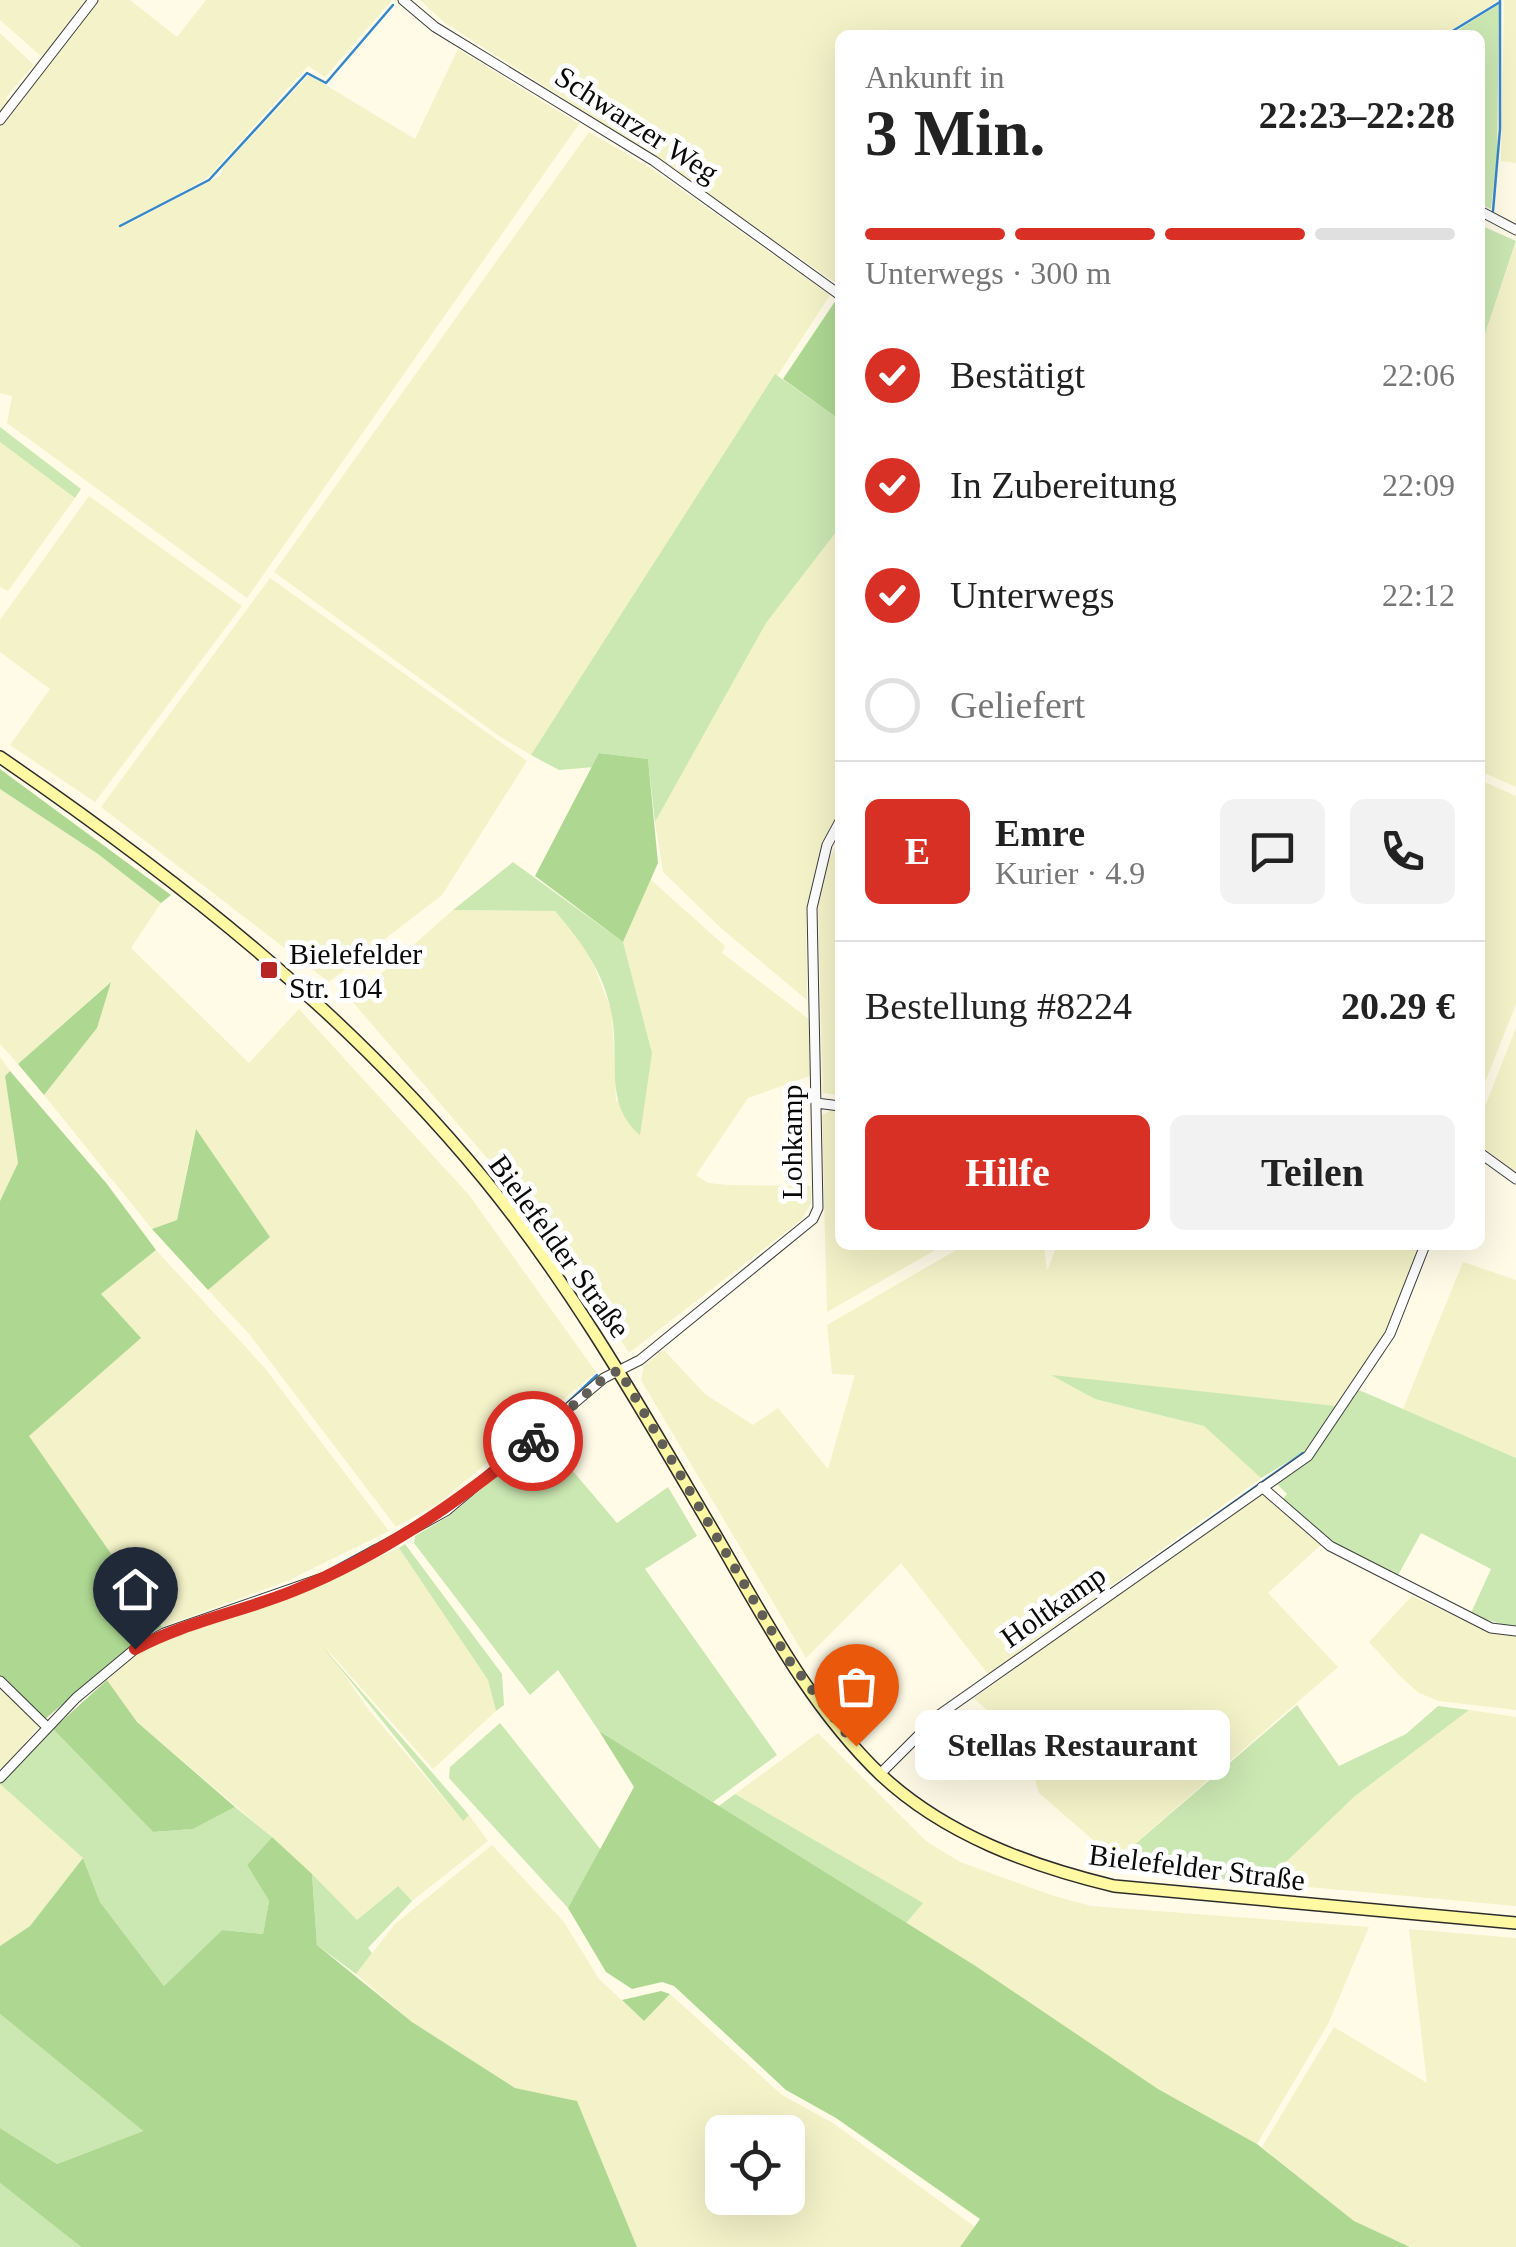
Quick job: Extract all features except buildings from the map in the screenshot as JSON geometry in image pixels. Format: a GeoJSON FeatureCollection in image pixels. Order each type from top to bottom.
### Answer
{"type":"FeatureCollection","features":[{"type":"Feature","properties":{"kind":"main road","name":"Bielefelder Straße"},"geometry":{"type":"LineString","coordinates":[[0,757],[224,919],[377,1060],[484,1179],[619,1370],[788,1659],[880,1774],[941,1819],[992,1848],[1097,1882],[1173,1895],[1516,1923]]}},
{"type":"Feature","properties":{"kind":"street"},"geometry":{"type":"LineString","coordinates":[[0,120],[92,0]]}},
{"type":"Feature","properties":{"kind":"street","name":"Schwarzer Weg"},"geometry":{"type":"LineString","coordinates":[[404,0],[435,27],[654,161],[835,291]]}},
{"type":"Feature","properties":{"kind":"street"},"geometry":{"type":"LineString","coordinates":[[1485,214],[1516,230]]}},
{"type":"Feature","properties":{"kind":"street","name":"Lohkamp"},"geometry":{"type":"LineString","coordinates":[[619,1370],[640,1360],[814,1218],[818,1208],[812,908],[827,845],[835,831]]}},
{"type":"Feature","properties":{"kind":"street"},"geometry":{"type":"LineString","coordinates":[[816,1104],[835,1106]]}},
{"type":"Feature","properties":{"kind":"street"},"geometry":{"type":"LineString","coordinates":[[1485,1156],[1516,1179]]}},
{"type":"Feature","properties":{"kind":"street","name":"Holtkamp"},"geometry":{"type":"LineString","coordinates":[[880,1774],[939,1715],[1308,1456],[1379,1352],[1423,1250]]}},
{"type":"Feature","properties":{"kind":"street"},"geometry":{"type":"LineString","coordinates":[[0,1778],[46,1726],[135,1649],[164,1633],[328,1576],[446,1511],[619,1370]]}},
{"type":"Feature","properties":{"kind":"street"},"geometry":{"type":"LineString","coordinates":[[1262,1487],[1330,1546],[1490,1628],[1516,1631]]}},
{"type":"Feature","properties":{"kind":"street"},"geometry":{"type":"LineString","coordinates":[[0,1681],[46,1726]]}},
{"type":"Feature","properties":{"kind":"green space"},"geometry":{"type":"Polygon","coordinates":[[[0,0],[85,0],[42,57],[0,20],[0,0]]]}},
{"type":"Feature","properties":{"kind":"green space"},"geometry":{"type":"Polygon","coordinates":[[[98,0],[130,0],[177,37],[206,0],[392,0],[325,77],[308,66],[208,177],[119,229],[221,175],[224,166],[309,75],[415,139],[458,49],[579,124],[247,598],[7,423],[12,396],[0,393],[0,33],[34,65],[5,98],[16,107],[98,0]]]}},
{"type":"Feature","properties":{"kind":"green space"},"geometry":{"type":"Polygon","coordinates":[[[420,0],[1496,0],[1451,30],[835,30],[835,283],[654,156],[445,23],[420,0]]]}},
{"type":"Feature","properties":{"kind":"green space"},"geometry":{"type":"Polygon","coordinates":[[[1504,0],[1516,0],[1516,163],[1501,161],[1504,0]]]}},
{"type":"Feature","properties":{"kind":"green space"},"geometry":{"type":"Polygon","coordinates":[[[1499,4],[1497,157],[1491,209],[1485,206],[1485,30],[1458,30],[1499,4]]]}},
{"type":"Feature","properties":{"kind":"green space"},"geometry":{"type":"Polygon","coordinates":[[[589,132],[652,169],[830,295],[531,755],[499,736],[274,572],[589,132]]]}},
{"type":"Feature","properties":{"kind":"green space"},"geometry":{"type":"Polygon","coordinates":[[[1485,227],[1516,241],[1485,334],[1485,227]]]}},
{"type":"Feature","properties":{"kind":"green space"},"geometry":{"type":"Polygon","coordinates":[[[1516,243],[1516,787],[1485,773],[1485,334],[1516,243]]]}},
{"type":"Feature","properties":{"kind":"green space"},"geometry":{"type":"Polygon","coordinates":[[[835,301],[835,416],[783,379],[835,301]]]}},
{"type":"Feature","properties":{"kind":"green space"},"geometry":{"type":"Polygon","coordinates":[[[775,374],[835,416],[835,533],[766,623],[655,822],[648,759],[600,753],[594,767],[559,770],[531,755],[775,374]]]}},
{"type":"Feature","properties":{"kind":"green space"},"geometry":{"type":"Polygon","coordinates":[[[0,427],[81,489],[75,498],[0,442],[0,427]]]}},
{"type":"Feature","properties":{"kind":"green space"},"geometry":{"type":"Polygon","coordinates":[[[0,442],[75,498],[8,591],[0,587],[0,442]]]}},
{"type":"Feature","properties":{"kind":"green space"},"geometry":{"type":"Polygon","coordinates":[[[89,496],[242,606],[95,802],[10,745],[50,689],[0,652],[0,620],[89,496]]]}},
{"type":"Feature","properties":{"kind":"green space"},"geometry":{"type":"Polygon","coordinates":[[[835,533],[835,822],[824,843],[806,908],[807,1000],[722,929],[663,872],[655,822],[766,623],[835,533]]]}},
{"type":"Feature","properties":{"kind":"green space"},"geometry":{"type":"Polygon","coordinates":[[[270,578],[527,761],[442,895],[329,982],[101,807],[270,578]]]}},
{"type":"Feature","properties":{"kind":"green space"},"geometry":{"type":"Polygon","coordinates":[[[599,753],[648,759],[658,863],[623,942],[535,876],[599,753]]]}},
{"type":"Feature","properties":{"kind":"green space"},"geometry":{"type":"Polygon","coordinates":[[[0,769],[171,895],[161,903],[98,854],[0,789],[0,769]]]}},
{"type":"Feature","properties":{"kind":"green space"},"geometry":{"type":"Polygon","coordinates":[[[1485,782],[1516,796],[1516,1004],[1485,1082],[1485,782]]]}},
{"type":"Feature","properties":{"kind":"green space"},"geometry":{"type":"Polygon","coordinates":[[[0,789],[98,854],[161,903],[131,948],[249,1063],[299,1009],[469,1195],[596,1372],[439,1503],[396,1527],[250,1335],[208,1290],[270,1237],[195,1131],[177,1220],[152,1229],[44,1095],[97,1028],[109,983],[18,1064],[0,1044],[0,789]]]}},
{"type":"Feature","properties":{"kind":"green space"},"geometry":{"type":"Polygon","coordinates":[[[835,847],[835,1094],[823,1093],[818,908],[825,869],[835,847]]]}},
{"type":"Feature","properties":{"kind":"green space"},"geometry":{"type":"Polygon","coordinates":[[[513,862],[623,942],[652,1053],[640,1135],[628,1122],[617,1093],[614,1028],[603,983],[565,922],[555,911],[453,910],[513,862]]]}},
{"type":"Feature","properties":{"kind":"green space"},"geometry":{"type":"Polygon","coordinates":[[[650,879],[725,946],[722,953],[809,1019],[810,1076],[748,1098],[696,1175],[708,1183],[811,1186],[811,1203],[801,1220],[629,1353],[585,1282],[530,1208],[351,1000],[453,910],[555,911],[587,948],[612,1012],[616,1102],[652,1053],[623,942],[650,879]]]}},
{"type":"Feature","properties":{"kind":"green space"},"geometry":{"type":"Polygon","coordinates":[[[111,982],[97,1028],[44,1095],[18,1064],[111,982]]]}},
{"type":"Feature","properties":{"kind":"green space"},"geometry":{"type":"Polygon","coordinates":[[[1516,1028],[1516,1172],[1485,1149],[1485,1106],[1516,1028]]]}},
{"type":"Feature","properties":{"kind":"green space"},"geometry":{"type":"Polygon","coordinates":[[[0,1057],[10,1071],[5,1076],[18,1163],[0,1201],[0,1057]]]}},
{"type":"Feature","properties":{"kind":"green space"},"geometry":{"type":"Polygon","coordinates":[[[10,1071],[107,1184],[156,1250],[101,1294],[141,1338],[29,1436],[162,1627],[132,1645],[44,1720],[0,1676],[0,1201],[18,1163],[5,1076],[10,1071]]]}},
{"type":"Feature","properties":{"kind":"green space"},"geometry":{"type":"Polygon","coordinates":[[[835,1109],[835,1250],[935,1250],[827,1312],[822,1115],[835,1109]]]}},
{"type":"Feature","properties":{"kind":"green space"},"geometry":{"type":"Polygon","coordinates":[[[196,1129],[270,1237],[208,1290],[152,1229],[177,1220],[196,1129]]]}},
{"type":"Feature","properties":{"kind":"green space"},"geometry":{"type":"Polygon","coordinates":[[[156,1250],[264,1367],[389,1531],[287,1581],[162,1627],[28,1436],[140,1338],[101,1294],[156,1250]]]}},
{"type":"Feature","properties":{"kind":"green space"},"geometry":{"type":"Polygon","coordinates":[[[956,1250],[1045,1250],[1047,1271],[1055,1250],[1418,1250],[1386,1333],[1336,1406],[1054,1376],[1095,1399],[1204,1426],[1261,1478],[988,1674],[901,1563],[806,1658],[641,1380],[644,1365],[664,1350],[705,1394],[753,1425],[778,1408],[828,1469],[855,1375],[832,1374],[827,1325],[956,1250]]]}},
{"type":"Feature","properties":{"kind":"green space"},"geometry":{"type":"Polygon","coordinates":[[[1463,1262],[1516,1280],[1516,1458],[1403,1409],[1463,1262]]]}},
{"type":"Feature","properties":{"kind":"green space"},"geometry":{"type":"Polygon","coordinates":[[[1051,1375],[1336,1406],[1304,1452],[1261,1478],[1204,1426],[1095,1399],[1051,1375]]]}},
{"type":"Feature","properties":{"kind":"green space"},"geometry":{"type":"Polygon","coordinates":[[[1359,1390],[1516,1458],[1516,1628],[1470,1615],[1491,1569],[1421,1533],[1396,1579],[1332,1544],[1282,1500],[1287,1494],[1277,1484],[1312,1458],[1359,1390]]]}},
{"type":"Feature","properties":{"kind":"green space"},"geometry":{"type":"Polygon","coordinates":[[[544,1437],[617,1523],[668,1487],[697,1536],[645,1569],[777,1755],[713,1802],[599,1731],[558,1670],[530,1695],[414,1543],[415,1536],[449,1516],[544,1437]]]}},
{"type":"Feature","properties":{"kind":"green space"},"geometry":{"type":"Polygon","coordinates":[[[1258,1495],[1267,1496],[1322,1544],[1268,1593],[1338,1667],[1116,1860],[1039,1793],[1026,1748],[974,1698],[1258,1495]]]}},
{"type":"Feature","properties":{"kind":"green space"},"geometry":{"type":"Polygon","coordinates":[[[405,1544],[502,1674],[504,1705],[496,1711],[488,1680],[399,1548],[405,1544]]]}},
{"type":"Feature","properties":{"kind":"green space"},"geometry":{"type":"Polygon","coordinates":[[[399,1548],[488,1680],[496,1711],[433,1769],[325,1647],[368,1709],[462,1820],[469,1815],[488,1841],[412,1901],[397,1886],[357,1920],[272,1837],[137,1722],[107,1680],[137,1655],[167,1639],[291,1598],[399,1548]]]}},
{"type":"Feature","properties":{"kind":"green space"},"geometry":{"type":"Polygon","coordinates":[[[1412,1596],[1489,1632],[1516,1635],[1516,1710],[1439,1701],[1419,1693],[1400,1676],[1369,1642],[1412,1596]]]}},
{"type":"Feature","properties":{"kind":"green space"},"geometry":{"type":"Polygon","coordinates":[[[322,1646],[469,1815],[463,1821],[322,1646]]]}},
{"type":"Feature","properties":{"kind":"green space"},"geometry":{"type":"Polygon","coordinates":[[[107,1680],[137,1722],[235,1807],[193,1829],[153,1832],[53,1729],[107,1680]]]}},
{"type":"Feature","properties":{"kind":"green space"},"geometry":{"type":"Polygon","coordinates":[[[0,1686],[40,1725],[3,1769],[0,1767],[0,1686]]]}},
{"type":"Feature","properties":{"kind":"green space"},"geometry":{"type":"Polygon","coordinates":[[[1297,1705],[1339,1766],[1406,1734],[1438,1706],[1469,1710],[1355,1796],[1264,1883],[1106,1869],[1297,1705]]]}},
{"type":"Feature","properties":{"kind":"green space"},"geometry":{"type":"Polygon","coordinates":[[[1469,1710],[1516,1717],[1516,1906],[1264,1883],[1355,1796],[1469,1710]]]}},
{"type":"Feature","properties":{"kind":"green space"},"geometry":{"type":"Polygon","coordinates":[[[500,1723],[601,1850],[568,1908],[449,1778],[450,1767],[500,1723]]]}},
{"type":"Feature","properties":{"kind":"green space"},"geometry":{"type":"Polygon","coordinates":[[[53,1729],[153,1832],[193,1829],[235,1807],[272,1837],[247,1865],[269,1901],[263,1934],[222,1930],[164,1986],[100,1902],[83,1858],[0,1784],[53,1729]]]}},
{"type":"Feature","properties":{"kind":"green space"},"geometry":{"type":"Polygon","coordinates":[[[599,1731],[974,1965],[1158,2089],[1257,2144],[1354,2221],[1410,2247],[960,2247],[980,2219],[836,2118],[786,2090],[674,1986],[662,1982],[632,1989],[606,1972],[568,1908],[634,1787],[599,1731]]]}},
{"type":"Feature","properties":{"kind":"green space"},"geometry":{"type":"Polygon","coordinates":[[[818,1733],[926,1841],[960,1862],[1051,1895],[1091,1906],[1369,1927],[1328,2024],[1257,2144],[1158,2089],[906,1923],[922,1903],[735,1794],[818,1733]]]}},
{"type":"Feature","properties":{"kind":"green space"},"geometry":{"type":"Polygon","coordinates":[[[0,1784],[83,1858],[30,1926],[0,1946],[0,1784]]]}},
{"type":"Feature","properties":{"kind":"green space"},"geometry":{"type":"Polygon","coordinates":[[[735,1794],[923,1903],[906,1923],[719,1806],[735,1794]]]}},
{"type":"Feature","properties":{"kind":"green space"},"geometry":{"type":"Polygon","coordinates":[[[272,1837],[312,1874],[317,1945],[412,2022],[515,2088],[577,2101],[637,2247],[81,2247],[0,2183],[0,2128],[57,2164],[143,2131],[0,2014],[0,1946],[30,1926],[83,1858],[100,1902],[164,1986],[222,1930],[263,1934],[269,1901],[247,1865],[272,1837]]]}},
{"type":"Feature","properties":{"kind":"green space"},"geometry":{"type":"Polygon","coordinates":[[[492,1845],[564,1922],[599,1979],[644,2021],[670,1994],[782,2095],[833,2123],[975,2227],[960,2247],[637,2247],[577,2101],[515,2088],[412,2022],[356,1974],[395,1924],[492,1845]]]}},
{"type":"Feature","properties":{"kind":"green space"},"geometry":{"type":"Polygon","coordinates":[[[312,1874],[357,1920],[398,1886],[412,1901],[368,1948],[372,1953],[356,1974],[317,1945],[312,1874]]]}},
{"type":"Feature","properties":{"kind":"green space"},"geometry":{"type":"Polygon","coordinates":[[[1409,1929],[1516,1938],[1516,2247],[1410,2247],[1354,2221],[1262,2147],[1334,2027],[1427,2083],[1409,1929]]]}},
{"type":"Feature","properties":{"kind":"green space"},"geometry":{"type":"Polygon","coordinates":[[[661,1991],[670,1994],[644,2021],[622,2000],[661,1991]]]}},
{"type":"Feature","properties":{"kind":"green space"},"geometry":{"type":"Polygon","coordinates":[[[0,2014],[143,2131],[57,2164],[0,2128],[0,2014]]]}},
{"type":"Feature","properties":{"kind":"green space"},"geometry":{"type":"Polygon","coordinates":[[[0,2183],[81,2247],[0,2247],[0,2183]]]}},
{"type":"Feature","properties":{"kind":"waterway"},"geometry":{"type":"LineString","coordinates":[[1493,211],[1500,129],[1500,1]]}},
{"type":"Feature","properties":{"kind":"waterway"},"geometry":{"type":"LineString","coordinates":[[1454,30],[1500,2]]}},
{"type":"Feature","properties":{"kind":"waterway"},"geometry":{"type":"LineString","coordinates":[[120,226],[209,180],[307,73],[326,83],[393,5]]}},
{"type":"Feature","properties":{"kind":"waterway"},"geometry":{"type":"LineString","coordinates":[[562,1408],[597,1375]]}},
{"type":"Feature","properties":{"kind":"waterway"},"geometry":{"type":"LineString","coordinates":[[1106,1593],[1303,1453]]}},
{"type":"Feature","properties":{"kind":"waterway"},"geometry":{"type":"LineString","coordinates":[[402,1530],[456,1497]]}},
{"type":"Feature","properties":{"kind":"waterway"},"geometry":{"type":"LineString","coordinates":[[325,1572],[375,1545]]}},
{"type":"Feature","properties":{"kind":"way so far"},"geometry":{"type":"LineString","coordinates":[[533,1441],[604,1378],[619,1370],[788,1659],[830,1718],[856,1746]]}},
{"type":"Feature","properties":{"kind":"place","name":"Bielefelder Str. 104"},"geometry":{"type":"Point","coordinates":[269,970]}},
{"type":"Feature","properties":{"kind":"place","name":"Stellas Restaurant"},"geometry":{"type":"Point","coordinates":[856,1746]}},
{"type":"Feature","properties":{"kind":"route"},"geometry":{"type":"LineString","coordinates":[[135,1649],[164,1633],[328,1576],[446,1511],[533,1441]]}}]}
